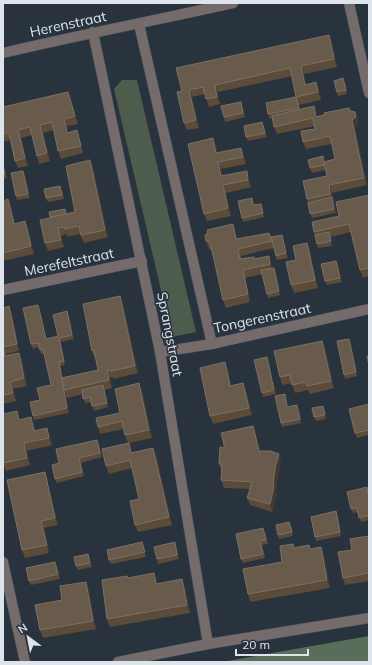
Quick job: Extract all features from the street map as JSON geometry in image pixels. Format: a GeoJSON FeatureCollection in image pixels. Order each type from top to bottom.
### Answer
{"type":"FeatureCollection","features":[{"type":"Feature","properties":{"kind":"street","name":"Herenstraat"},"geometry":{"type":"LineString","coordinates":[[3,53],[93,32],[139,24],[233,3]]}},
{"type":"Feature","properties":{"kind":"street"},"geometry":{"type":"LineString","coordinates":[[349,3],[369,92]]}},
{"type":"Feature","properties":{"kind":"street"},"geometry":{"type":"LineString","coordinates":[[139,24],[212,344]]}},
{"type":"Feature","properties":{"kind":"street","name":"Sprangstraat"},"geometry":{"type":"LineString","coordinates":[[93,32],[142,260],[160,352],[208,644]]}},
{"type":"Feature","properties":{"kind":"street","name":"Merefeltstraat"},"geometry":{"type":"LineString","coordinates":[[3,290],[142,260]]}},
{"type":"Feature","properties":{"kind":"street","name":"Tongerenstraat"},"geometry":{"type":"LineString","coordinates":[[160,352],[212,344],[369,309]]}},
{"type":"Feature","properties":{"kind":"street"},"geometry":{"type":"LineString","coordinates":[[3,562],[25,662]]}},
{"type":"Feature","properties":{"kind":"street"},"geometry":{"type":"LineString","coordinates":[[118,662],[208,644],[369,618]]}},
{"type":"Feature","properties":{"kind":"green space"},"geometry":{"type":"Polygon","coordinates":[[[122,80],[137,80],[196,332],[172,337],[114,89],[122,80]]]}},
{"type":"Feature","properties":{"kind":"green space"},"geometry":{"type":"Polygon","coordinates":[[[369,636],[369,662],[222,662],[369,636]]]}},
{"type":"Feature","properties":{"kind":"building"},"geometry":{"type":"Polygon","coordinates":[[[329,35],[334,59],[301,66],[305,85],[316,82],[318,92],[296,97],[290,68],[215,85],[217,97],[206,99],[203,87],[189,90],[196,120],[184,123],[177,92],[182,91],[176,68],[329,35]]]}},
{"type":"Feature","properties":{"kind":"building"},"geometry":{"type":"Polygon","coordinates":[[[343,78],[346,90],[337,92],[334,81],[343,78]]]}},
{"type":"Feature","properties":{"kind":"building"},"geometry":{"type":"Polygon","coordinates":[[[68,92],[75,116],[64,119],[67,133],[77,130],[81,146],[58,151],[52,122],[40,125],[47,153],[37,156],[30,127],[18,130],[25,158],[15,161],[9,132],[3,134],[3,107],[68,92]]]}},
{"type":"Feature","properties":{"kind":"building"},"geometry":{"type":"Polygon","coordinates":[[[296,97],[299,108],[268,114],[266,103],[296,97]]]}},
{"type":"Feature","properties":{"kind":"building"},"geometry":{"type":"Polygon","coordinates":[[[241,102],[243,113],[224,117],[221,106],[241,102]]]}},
{"type":"Feature","properties":{"kind":"building"},"geometry":{"type":"Polygon","coordinates":[[[314,106],[316,117],[325,115],[324,113],[349,108],[350,111],[355,112],[356,117],[352,120],[364,178],[329,185],[330,194],[307,199],[303,181],[327,176],[324,162],[335,159],[330,136],[303,142],[301,131],[315,129],[313,118],[274,127],[272,116],[314,106]]]}},
{"type":"Feature","properties":{"kind":"building"},"geometry":{"type":"Polygon","coordinates":[[[262,122],[265,133],[246,137],[244,126],[262,122]]]}},
{"type":"Feature","properties":{"kind":"building"},"geometry":{"type":"Polygon","coordinates":[[[213,138],[216,153],[241,148],[243,157],[218,162],[221,176],[247,171],[248,180],[223,185],[228,208],[204,214],[188,144],[213,138]]]}},
{"type":"Feature","properties":{"kind":"building"},"geometry":{"type":"Polygon","coordinates":[[[323,156],[324,165],[310,168],[308,160],[323,156]]]}},
{"type":"Feature","properties":{"kind":"building"},"geometry":{"type":"Polygon","coordinates":[[[90,160],[105,230],[81,235],[79,226],[65,229],[64,227],[58,228],[61,240],[45,243],[40,220],[75,212],[66,166],[90,160]]]}},
{"type":"Feature","properties":{"kind":"building"},"geometry":{"type":"Polygon","coordinates":[[[23,171],[28,194],[16,196],[11,173],[23,171]]]}},
{"type":"Feature","properties":{"kind":"building"},"geometry":{"type":"Polygon","coordinates":[[[60,186],[62,195],[46,198],[44,189],[60,186]]]}},
{"type":"Feature","properties":{"kind":"building"},"geometry":{"type":"Polygon","coordinates":[[[369,195],[369,268],[360,270],[349,224],[314,232],[312,222],[339,216],[336,202],[369,195]]]}},
{"type":"Feature","properties":{"kind":"building"},"geometry":{"type":"Polygon","coordinates":[[[332,197],[334,209],[310,214],[308,203],[332,197]]]}},
{"type":"Feature","properties":{"kind":"building"},"geometry":{"type":"Polygon","coordinates":[[[252,198],[253,205],[261,204],[263,213],[242,218],[238,201],[252,198]]]}},
{"type":"Feature","properties":{"kind":"building"},"geometry":{"type":"Polygon","coordinates":[[[8,199],[14,224],[25,221],[31,246],[3,253],[3,201],[8,199]]]}},
{"type":"Feature","properties":{"kind":"building"},"geometry":{"type":"Polygon","coordinates":[[[65,209],[66,214],[50,217],[49,212],[65,209]]]}},
{"type":"Feature","properties":{"kind":"building"},"geometry":{"type":"Polygon","coordinates":[[[233,224],[236,239],[269,233],[272,241],[238,249],[240,259],[254,257],[254,259],[269,256],[270,264],[243,270],[248,294],[223,300],[210,242],[206,241],[205,235],[208,232],[207,230],[233,224]]]}},
{"type":"Feature","properties":{"kind":"building"},"geometry":{"type":"Polygon","coordinates":[[[329,232],[331,241],[317,244],[315,235],[329,232]]]}},
{"type":"Feature","properties":{"kind":"building"},"geometry":{"type":"Polygon","coordinates":[[[282,235],[286,253],[276,256],[271,237],[282,235]]]}},
{"type":"Feature","properties":{"kind":"building"},"geometry":{"type":"Polygon","coordinates":[[[307,243],[315,280],[291,285],[286,262],[296,260],[293,246],[307,243]]]}},
{"type":"Feature","properties":{"kind":"building"},"geometry":{"type":"Polygon","coordinates":[[[336,261],[340,278],[325,281],[321,264],[336,261]]]}},
{"type":"Feature","properties":{"kind":"building"},"geometry":{"type":"Polygon","coordinates":[[[274,268],[279,291],[267,294],[261,270],[274,268]]]}},
{"type":"Feature","properties":{"kind":"building"},"geometry":{"type":"Polygon","coordinates":[[[120,296],[135,366],[111,371],[107,370],[109,380],[64,390],[62,378],[98,370],[94,350],[92,351],[83,304],[120,296]]]}},
{"type":"Feature","properties":{"kind":"building"},"geometry":{"type":"Polygon","coordinates":[[[38,305],[46,339],[58,336],[53,315],[67,311],[72,335],[59,338],[64,361],[59,362],[67,408],[33,416],[30,402],[40,400],[37,388],[51,385],[43,349],[40,350],[38,343],[31,344],[23,308],[38,305]]]}},
{"type":"Feature","properties":{"kind":"building"},"geometry":{"type":"Polygon","coordinates":[[[9,306],[17,344],[3,347],[3,308],[9,306]]]}},
{"type":"Feature","properties":{"kind":"building"},"geometry":{"type":"Polygon","coordinates":[[[349,339],[356,372],[344,375],[337,341],[349,339]]]}},
{"type":"Feature","properties":{"kind":"building"},"geometry":{"type":"Polygon","coordinates":[[[322,341],[331,381],[307,386],[306,382],[292,385],[290,375],[280,377],[274,351],[322,341]]]}},
{"type":"Feature","properties":{"kind":"building"},"geometry":{"type":"Polygon","coordinates":[[[3,347],[5,356],[19,353],[24,378],[10,382],[13,393],[3,395],[3,347]]]}},
{"type":"Feature","properties":{"kind":"building"},"geometry":{"type":"Polygon","coordinates":[[[267,357],[274,390],[262,393],[254,360],[267,357]]]}},
{"type":"Feature","properties":{"kind":"building"},"geometry":{"type":"Polygon","coordinates":[[[225,362],[230,386],[243,383],[249,408],[210,416],[200,368],[225,362]]]}},
{"type":"Feature","properties":{"kind":"building"},"geometry":{"type":"Polygon","coordinates":[[[139,383],[149,430],[125,435],[122,421],[98,427],[96,418],[120,413],[115,389],[139,383]]]}},
{"type":"Feature","properties":{"kind":"building"},"geometry":{"type":"Polygon","coordinates":[[[103,385],[107,403],[92,406],[90,397],[83,399],[82,390],[103,385]]]}},
{"type":"Feature","properties":{"kind":"building"},"geometry":{"type":"Polygon","coordinates":[[[285,394],[287,407],[297,405],[300,419],[281,423],[275,396],[285,394]]]}},
{"type":"Feature","properties":{"kind":"building"},"geometry":{"type":"Polygon","coordinates":[[[369,404],[369,430],[355,433],[349,409],[369,404]]]}},
{"type":"Feature","properties":{"kind":"building"},"geometry":{"type":"Polygon","coordinates":[[[323,406],[325,415],[314,417],[312,408],[323,406]]]}},
{"type":"Feature","properties":{"kind":"building"},"geometry":{"type":"Polygon","coordinates":[[[17,411],[19,420],[31,417],[34,431],[47,428],[49,438],[24,443],[27,458],[3,463],[3,414],[17,411]]]}},
{"type":"Feature","properties":{"kind":"building"},"geometry":{"type":"Polygon","coordinates":[[[253,426],[259,451],[270,451],[279,454],[275,468],[274,486],[270,504],[247,498],[252,482],[221,480],[222,464],[219,464],[220,447],[224,448],[224,444],[221,433],[253,426]]]}},
{"type":"Feature","properties":{"kind":"building"},"geometry":{"type":"Polygon","coordinates":[[[97,440],[100,453],[79,458],[82,472],[55,479],[52,465],[59,463],[56,449],[97,440]]]}},
{"type":"Feature","properties":{"kind":"building"},"geometry":{"type":"Polygon","coordinates":[[[129,443],[131,453],[153,448],[169,517],[135,525],[130,501],[139,499],[130,460],[106,466],[102,449],[129,443]]]}},
{"type":"Feature","properties":{"kind":"building"},"geometry":{"type":"Polygon","coordinates":[[[45,472],[55,518],[41,521],[47,545],[22,550],[7,480],[45,472]]]}},
{"type":"Feature","properties":{"kind":"building"},"geometry":{"type":"Polygon","coordinates":[[[367,487],[369,498],[369,515],[359,518],[357,508],[351,509],[347,492],[367,487]]]}},
{"type":"Feature","properties":{"kind":"building"},"geometry":{"type":"Polygon","coordinates":[[[336,511],[340,532],[315,537],[311,517],[336,511]]]}},
{"type":"Feature","properties":{"kind":"building"},"geometry":{"type":"Polygon","coordinates":[[[289,522],[292,532],[278,535],[276,525],[289,522]]]}},
{"type":"Feature","properties":{"kind":"building"},"geometry":{"type":"Polygon","coordinates":[[[263,528],[266,540],[260,541],[263,554],[241,559],[236,534],[263,528]]]}},
{"type":"Feature","properties":{"kind":"building"},"geometry":{"type":"Polygon","coordinates":[[[369,536],[369,573],[343,578],[338,552],[352,550],[350,539],[369,536]]]}},
{"type":"Feature","properties":{"kind":"building"},"geometry":{"type":"Polygon","coordinates":[[[142,542],[145,552],[109,560],[107,550],[142,542]]]}},
{"type":"Feature","properties":{"kind":"building"},"geometry":{"type":"Polygon","coordinates":[[[175,542],[177,555],[157,559],[154,547],[175,542]]]}},
{"type":"Feature","properties":{"kind":"building"},"geometry":{"type":"Polygon","coordinates":[[[293,544],[294,548],[309,545],[310,549],[321,547],[327,580],[248,594],[243,569],[282,562],[280,546],[293,544]]]}},
{"type":"Feature","properties":{"kind":"building"},"geometry":{"type":"Polygon","coordinates":[[[88,554],[90,563],[76,566],[74,557],[88,554]]]}},
{"type":"Feature","properties":{"kind":"building"},"geometry":{"type":"Polygon","coordinates":[[[55,562],[58,574],[29,581],[26,568],[55,562]]]}},
{"type":"Feature","properties":{"kind":"building"},"geometry":{"type":"Polygon","coordinates":[[[154,573],[156,584],[182,579],[187,605],[107,619],[102,580],[127,576],[128,578],[154,573]]]}},
{"type":"Feature","properties":{"kind":"building"},"geometry":{"type":"Polygon","coordinates":[[[86,582],[93,621],[40,630],[35,605],[62,600],[60,586],[86,582]]]}}]}
